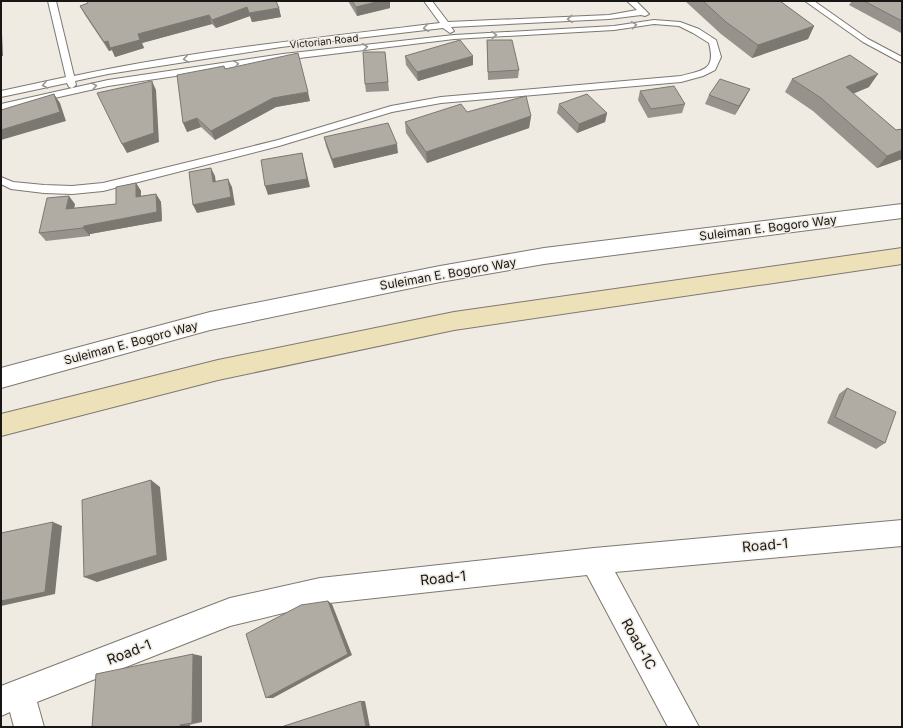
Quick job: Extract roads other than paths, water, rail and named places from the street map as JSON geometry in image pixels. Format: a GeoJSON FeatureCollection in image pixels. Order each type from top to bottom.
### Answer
{"type":"FeatureCollection","features":[{"type":"Feature","properties":{"kind":"main road"},"geometry":{"type":"LineString","coordinates":[[1,425],[218,370],[454,321],[902,256]]}},
{"type":"Feature","properties":{"kind":"street","name":"Suleiman E. Bogoro Way"},"geometry":{"type":"LineString","coordinates":[[1,378],[210,321],[440,274],[544,256],[902,211]]}},
{"type":"Feature","properties":{"kind":"street","name":"Road-1"},"geometry":{"type":"LineString","coordinates":[[11,698],[230,612],[320,591],[594,562],[902,533]]}},
{"type":"Feature","properties":{"kind":"street","name":"Road-1C"},"geometry":{"type":"LineString","coordinates":[[594,562],[684,727]]}},
{"type":"Feature","properties":{"kind":"street"},"geometry":{"type":"LineString","coordinates":[[11,698],[29,727]]}},
{"type":"Feature","properties":{"kind":"lane"},"geometry":{"type":"LineString","coordinates":[[52,1],[69,79],[74,91]]}},
{"type":"Feature","properties":{"kind":"lane"},"geometry":{"type":"LineString","coordinates":[[428,1],[454,37]]}},
{"type":"Feature","properties":{"kind":"lane"},"geometry":{"type":"LineString","coordinates":[[631,1],[654,22]]}},
{"type":"Feature","properties":{"kind":"lane"},"geometry":{"type":"LineString","coordinates":[[809,1],[851,32],[882,51],[902,60]]}},
{"type":"Feature","properties":{"kind":"lane","name":"Victorian Road"},"geometry":{"type":"LineString","coordinates":[[1,94],[108,71],[281,45],[446,25],[609,17],[642,12]]}},
{"type":"Feature","properties":{"kind":"lane","name":"Victorian Road"},"geometry":{"type":"LineString","coordinates":[[1,107],[108,83],[283,57],[454,37],[614,28],[654,22],[680,24],[696,31],[712,42],[717,58],[712,68],[700,74],[681,79],[441,100],[392,109],[278,143],[103,187],[72,190],[44,189],[11,185],[1,180]]}}]}
